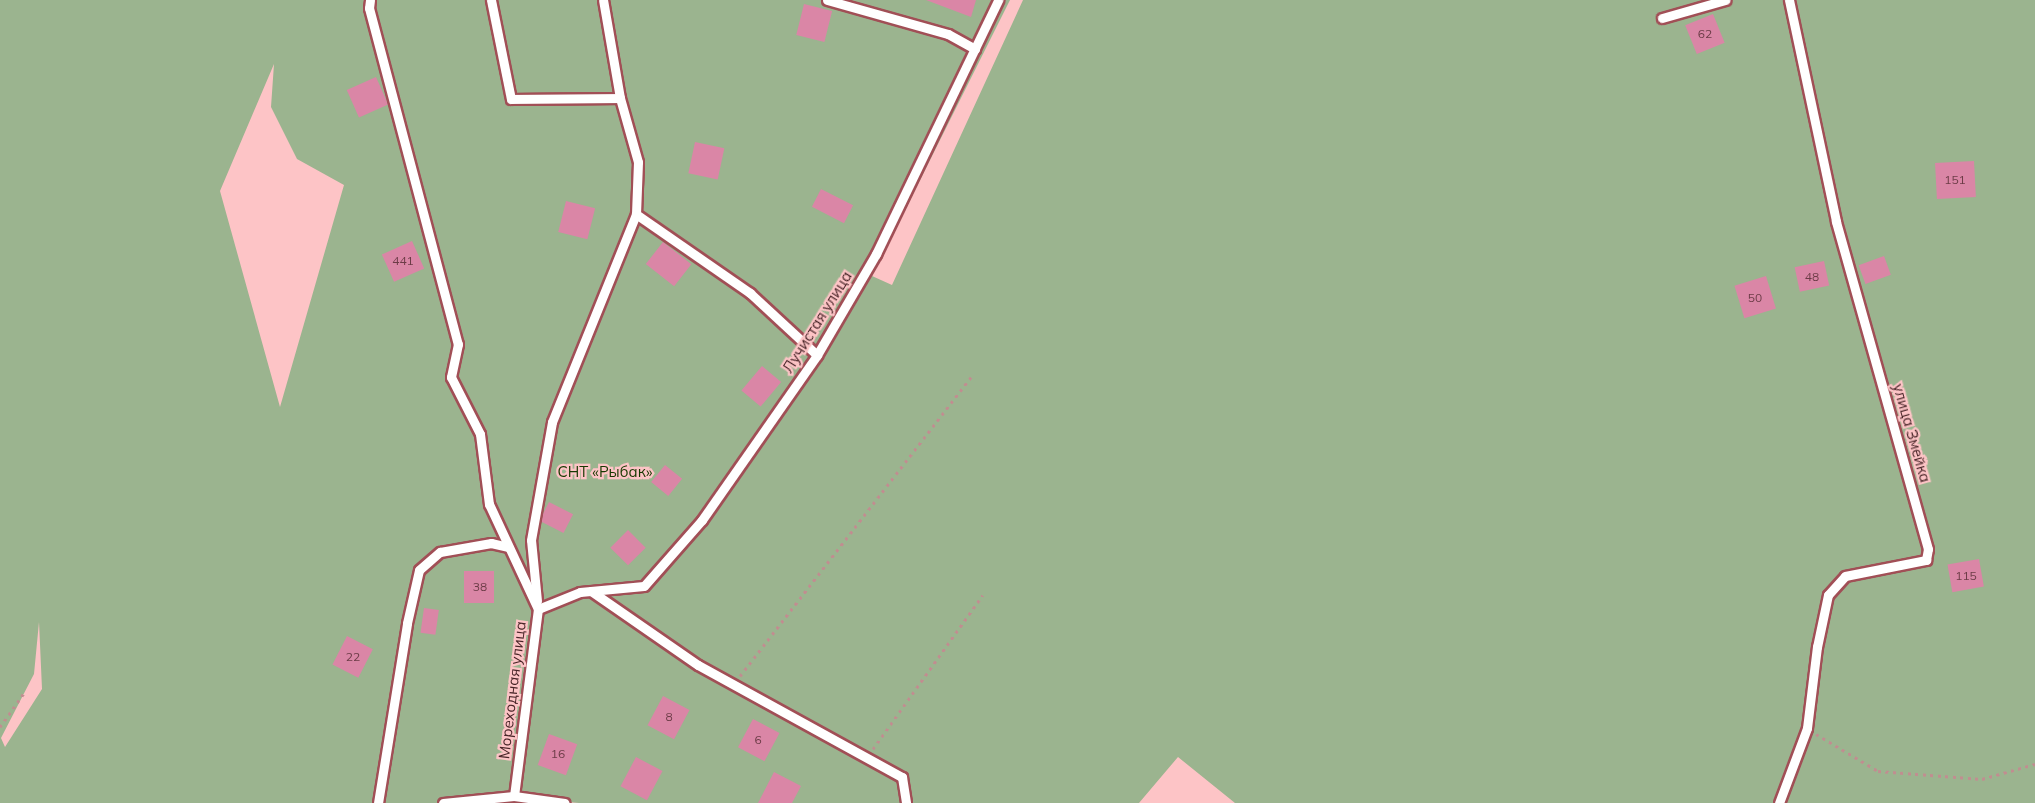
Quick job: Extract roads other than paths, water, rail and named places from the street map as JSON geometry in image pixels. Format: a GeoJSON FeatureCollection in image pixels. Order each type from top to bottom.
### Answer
{"type":"FeatureCollection","features":[{"type":"Feature","properties":{"kind":"lane"},"geometry":{"type":"LineString","coordinates":[[370,0],[369,8],[458,344],[451,377],[480,434],[489,504],[538,609]]}},
{"type":"Feature","properties":{"kind":"lane"},"geometry":{"type":"LineString","coordinates":[[491,0],[511,99],[620,98]]}},
{"type":"Feature","properties":{"kind":"lane"},"geometry":{"type":"LineString","coordinates":[[538,609],[531,540],[552,422],[636,214],[638,162],[620,98],[603,0]]}},
{"type":"Feature","properties":{"kind":"lane"},"geometry":{"type":"LineString","coordinates":[[827,0],[948,34],[975,49]]}},
{"type":"Feature","properties":{"kind":"lane","name":"Лучистая улица"},"geometry":{"type":"LineString","coordinates":[[591,591],[644,586],[702,520],[817,355],[876,254],[998,0]]}},
{"type":"Feature","properties":{"kind":"lane"},"geometry":{"type":"LineString","coordinates":[[1662,18],[1725,0]]}},
{"type":"Feature","properties":{"kind":"lane","name":"улица Змейка"},"geometry":{"type":"LineString","coordinates":[[1779,803],[1807,728],[1816,646],[1828,595],[1845,576],[1926,560],[1928,549],[1836,221],[1789,0]]}},
{"type":"Feature","properties":{"kind":"lane"},"geometry":{"type":"LineString","coordinates":[[636,214],[750,293],[817,355]]}},
{"type":"Feature","properties":{"kind":"lane"},"geometry":{"type":"LineString","coordinates":[[378,803],[407,623],[420,570],[440,552],[491,543],[509,547]]}},
{"type":"Feature","properties":{"kind":"lane"},"geometry":{"type":"LineString","coordinates":[[591,591],[734,685],[902,777],[906,803]]}},
{"type":"Feature","properties":{"kind":"lane","name":"Мореходная улица"},"geometry":{"type":"LineString","coordinates":[[514,796],[538,609],[591,591]]}},
{"type":"Feature","properties":{"kind":"lane"},"geometry":{"type":"LineString","coordinates":[[443,803],[514,796],[565,803]]}},
{"type":"Feature","properties":{"kind":"park label","name":"СНТ «Рыбак»"},"geometry":{"type":"Point","coordinates":[605,472]}}]}
